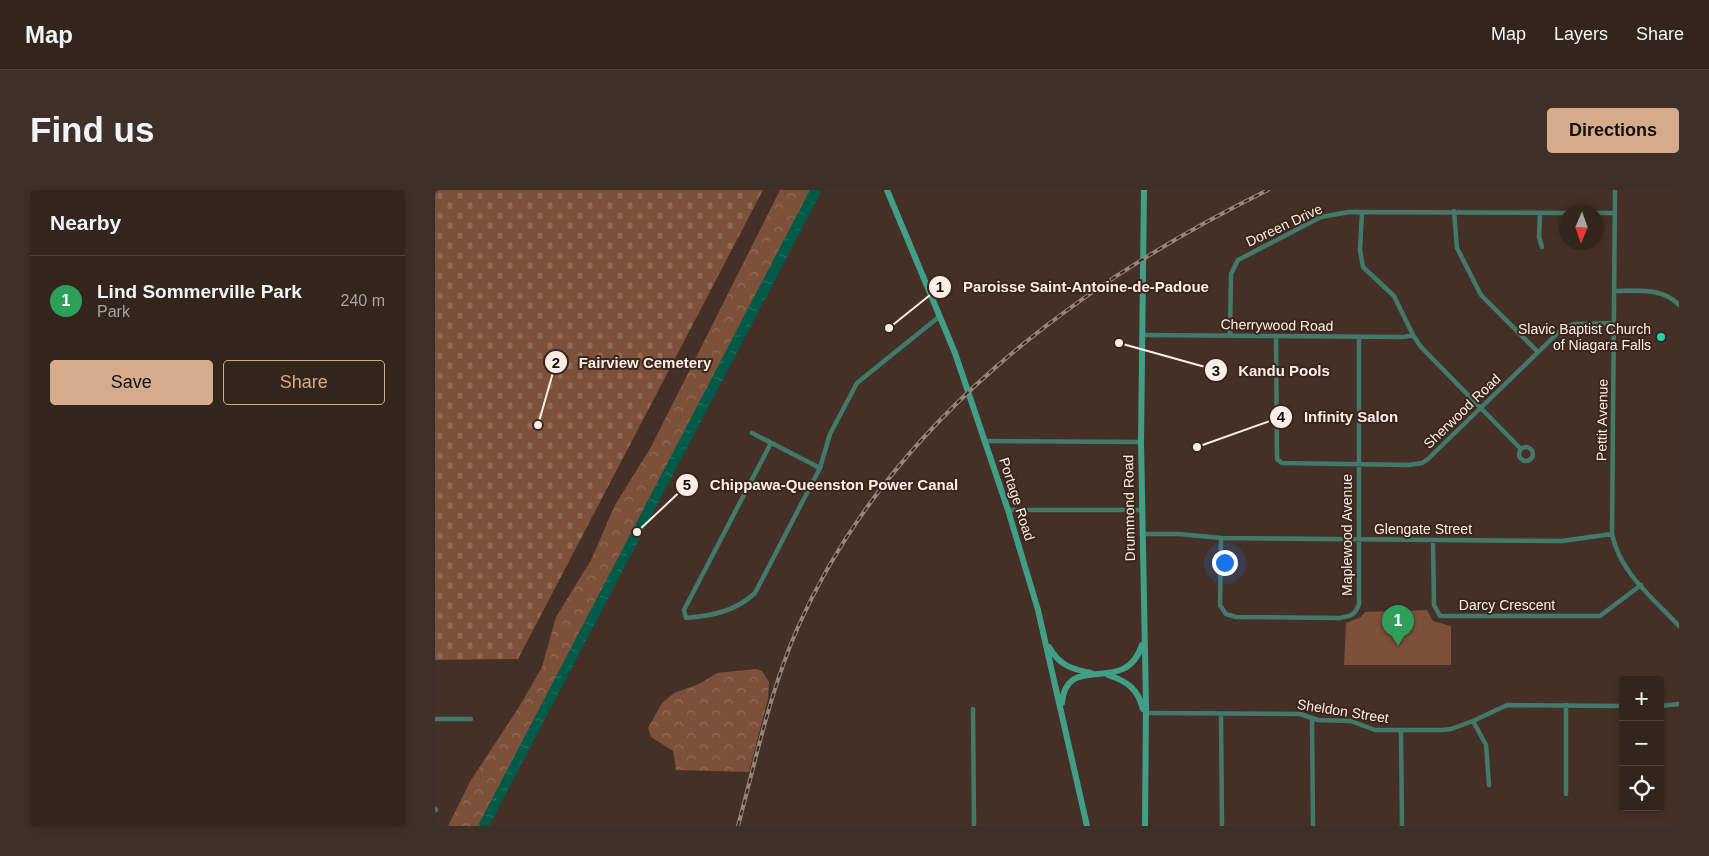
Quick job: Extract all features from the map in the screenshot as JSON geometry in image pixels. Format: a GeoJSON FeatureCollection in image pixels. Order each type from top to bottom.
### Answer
{"type":"FeatureCollection","features":[{"type":"Feature","properties":{"kind":"main road","name":"Portage Road"},"geometry":{"type":"LineString","coordinates":[[887,190],[940,316],[1008,510],[1043,629],[1062,707],[1087,826]]}},
{"type":"Feature","properties":{"kind":"main road","name":"Drummond Road"},"geometry":{"type":"LineString","coordinates":[[1144,190],[1141,442],[1145,826]]}},
{"type":"Feature","properties":{"kind":"main road"},"geometry":{"type":"LineString","coordinates":[[1043,629],[1056,659],[1072,669],[1092,673],[1117,673],[1131,665],[1136,660],[1144,640]]}},
{"type":"Feature","properties":{"kind":"main road"},"geometry":{"type":"LineString","coordinates":[[1062,707],[1063,691],[1067,685],[1073,680],[1092,673]]}},
{"type":"Feature","properties":{"kind":"main road"},"geometry":{"type":"LineString","coordinates":[[1107,674],[1121,679],[1133,687],[1141,698],[1144,713]]}},
{"type":"Feature","properties":{"kind":"street","name":"Pettit Avenue"},"geometry":{"type":"LineString","coordinates":[[1615,190],[1612,534],[1620,559],[1641,586],[1679,626]]}},
{"type":"Feature","properties":{"kind":"street"},"geometry":{"type":"LineString","coordinates":[[1454,211],[1457,248],[1481,295],[1538,352]]}},
{"type":"Feature","properties":{"kind":"street"},"geometry":{"type":"LineString","coordinates":[[1362,212],[1360,250],[1363,267],[1394,296],[1413,335],[1521,450]]}},
{"type":"Feature","properties":{"kind":"street","name":"Doreen Drive"},"geometry":{"type":"LineString","coordinates":[[1230,335],[1231,274],[1238,260],[1321,217],[1362,212],[1559,213]]}},
{"type":"Feature","properties":{"kind":"street"},"geometry":{"type":"LineString","coordinates":[[1540,213],[1539,237],[1542,247]]}},
{"type":"Feature","properties":{"kind":"street"},"geometry":{"type":"LineString","coordinates":[[1604,213],[1615,213]]}},
{"type":"Feature","properties":{"kind":"street"},"geometry":{"type":"LineString","coordinates":[[1614,291],[1660,292],[1672,298],[1679,305]]}},
{"type":"Feature","properties":{"kind":"street"},"geometry":{"type":"LineString","coordinates":[[771,443],[684,610],[686,618],[727,611],[745,602],[755,593],[820,468],[829,434],[857,383],[940,316]]}},
{"type":"Feature","properties":{"kind":"street","name":"Sherwood Road"},"geometry":{"type":"LineString","coordinates":[[1276,336],[1277,459],[1282,462],[1422,463],[1563,328],[1569,325],[1613,323]]}},
{"type":"Feature","properties":{"kind":"street","name":"Cherrywood Road"},"geometry":{"type":"LineString","coordinates":[[1141,335],[1359,337],[1405,337],[1413,335]]}},
{"type":"Feature","properties":{"kind":"street","name":"Maplewood Avenue"},"geometry":{"type":"LineString","coordinates":[[1221,538],[1221,605],[1226,614],[1245,617],[1339,618],[1353,616],[1359,604],[1359,337]]}},
{"type":"Feature","properties":{"kind":"street"},"geometry":{"type":"LineString","coordinates":[[752,433],[820,468]]}},
{"type":"Feature","properties":{"kind":"street"},"geometry":{"type":"LineString","coordinates":[[985,441],[1141,442]]}},
{"type":"Feature","properties":{"kind":"street"},"geometry":{"type":"LineString","coordinates":[[1008,510],[1142,510]]}},
{"type":"Feature","properties":{"kind":"street","name":"Glengate Street"},"geometry":{"type":"LineString","coordinates":[[1142,534],[1179,534],[1221,538],[1562,541],[1612,534]]}},
{"type":"Feature","properties":{"kind":"street","name":"Darcy Crescent"},"geometry":{"type":"LineString","coordinates":[[1433,540],[1434,606],[1440,616],[1601,616],[1641,586]]}},
{"type":"Feature","properties":{"kind":"street"},"geometry":{"type":"LineString","coordinates":[[1664,706],[1679,704]]}},
{"type":"Feature","properties":{"kind":"street","name":"Sheldon Street"},"geometry":{"type":"LineString","coordinates":[[1144,713],[1300,714],[1312,718],[1351,720],[1375,730],[1401,730],[1451,729],[1507,705],[1619,706]]}},
{"type":"Feature","properties":{"kind":"street"},"geometry":{"type":"LineString","coordinates":[[1566,705],[1566,794]]}},
{"type":"Feature","properties":{"kind":"street"},"geometry":{"type":"LineString","coordinates":[[973,709],[974,826]]}},
{"type":"Feature","properties":{"kind":"street"},"geometry":{"type":"LineString","coordinates":[[1221,714],[1222,826]]}},
{"type":"Feature","properties":{"kind":"street"},"geometry":{"type":"LineString","coordinates":[[1312,718],[1313,826]]}},
{"type":"Feature","properties":{"kind":"street"},"geometry":{"type":"LineString","coordinates":[[435,719],[471,719]]}},
{"type":"Feature","properties":{"kind":"street"},"geometry":{"type":"LineString","coordinates":[[1473,721],[1486,745],[1489,785]]}},
{"type":"Feature","properties":{"kind":"street"},"geometry":{"type":"LineString","coordinates":[[1401,730],[1402,826]]}},
{"type":"Feature","properties":{"kind":"green space"},"geometry":{"type":"Polygon","coordinates":[[[435,190],[763,190],[518,659],[435,660],[435,190]]]}},
{"type":"Feature","properties":{"kind":"green space"},"geometry":{"type":"Polygon","coordinates":[[[780,190],[813,190],[478,826],[448,826],[471,780],[519,707],[542,667],[556,617],[591,560],[615,505],[651,447],[780,190]]]}},
{"type":"Feature","properties":{"kind":"green space"},"geometry":{"type":"Polygon","coordinates":[[[1427,610],[1433,621],[1451,626],[1451,665],[1344,665],[1346,623],[1361,617],[1365,612],[1427,610]]]}},
{"type":"Feature","properties":{"kind":"green space"},"geometry":{"type":"Polygon","coordinates":[[[756,669],[762,671],[769,682],[768,699],[749,772],[676,770],[673,751],[651,737],[648,728],[662,703],[674,693],[699,684],[717,673],[756,669]]]}},
{"type":"Feature","properties":{"kind":"water"},"geometry":{"type":"Polygon","coordinates":[[[810,190],[822,190],[489,826],[478,826],[810,190]]]}},
{"type":"Feature","properties":{"kind":"railway"},"geometry":{"type":"LineString","coordinates":[[738,826],[771,700],[798,627],[836,554],[882,487],[935,425],[994,368],[1058,317],[1126,270],[1196,228],[1268,190]]}},
{"type":"Feature","properties":{"kind":"place","name":"Paroisse Saint-Antoine-de-Padoue"},"geometry":{"type":"Point","coordinates":[889,328]}},
{"type":"Feature","properties":{"kind":"place","name":"Slavic Baptist Church of Niagara Falls"},"geometry":{"type":"Point","coordinates":[1661,337]}},
{"type":"Feature","properties":{"kind":"place","name":"Kandu Pools"},"geometry":{"type":"Point","coordinates":[1119,343]}},
{"type":"Feature","properties":{"kind":"place","name":"Fairview Cemetery"},"geometry":{"type":"Point","coordinates":[538,425]}},
{"type":"Feature","properties":{"kind":"place","name":"Infinity Salon"},"geometry":{"type":"Point","coordinates":[1197,447]}},
{"type":"Feature","properties":{"kind":"place","name":"Chippawa-Queenston Power Canal"},"geometry":{"type":"Point","coordinates":[637,532]}},
{"type":"Feature","properties":{"kind":"place","name":"Lind Sommerville Park"},"geometry":{"type":"Point","coordinates":[1398,646]}}]}
